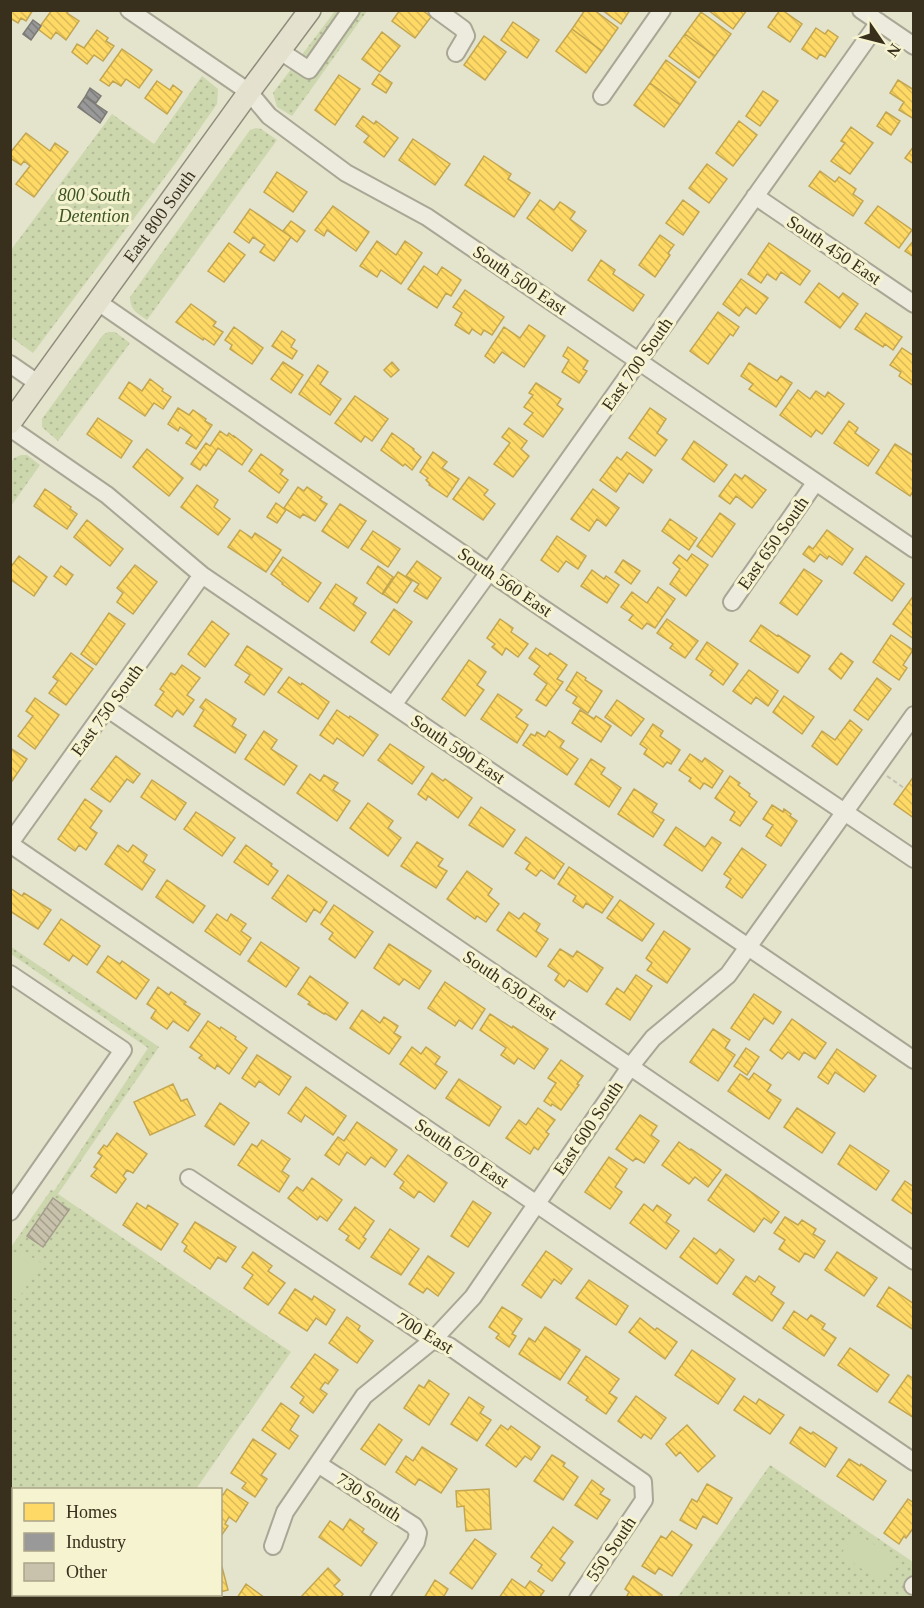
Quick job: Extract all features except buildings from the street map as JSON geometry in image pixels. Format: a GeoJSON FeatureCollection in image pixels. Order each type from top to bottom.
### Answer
{"type":"FeatureCollection","features":[{"type":"Feature","properties":{"kind":"main road","name":"East 800 South"},"geometry":{"type":"LineString","coordinates":[[10,425],[310,10]]}},
{"type":"Feature","properties":{"kind":"street","name":"South 500 East"},"geometry":{"type":"LineString","coordinates":[[129,10],[249,92],[269,116],[346,173],[427,217],[914,549]]}},
{"type":"Feature","properties":{"kind":"street"},"geometry":{"type":"LineString","coordinates":[[280,51],[309,70],[351,10]]}},
{"type":"Feature","properties":{"kind":"street"},"geometry":{"type":"LineString","coordinates":[[437,10],[463,29],[466,36],[456,53]]}},
{"type":"Feature","properties":{"kind":"street"},"geometry":{"type":"LineString","coordinates":[[602,96],[662,10]]}},
{"type":"Feature","properties":{"kind":"street"},"geometry":{"type":"LineString","coordinates":[[861,10],[914,46]]}},
{"type":"Feature","properties":{"kind":"street","name":"East 700 South"},"geometry":{"type":"LineString","coordinates":[[393,705],[879,22]]}},
{"type":"Feature","properties":{"kind":"street","name":"South 450 East"},"geometry":{"type":"LineString","coordinates":[[755,196],[914,304]]}},
{"type":"Feature","properties":{"kind":"street","name":"South 560 East"},"geometry":{"type":"LineString","coordinates":[[98,302],[489,572],[914,859]]}},
{"type":"Feature","properties":{"kind":"street"},"geometry":{"type":"LineString","coordinates":[[10,364],[39,384]]}},
{"type":"Feature","properties":{"kind":"street","name":"South 590 East"},"geometry":{"type":"LineString","coordinates":[[10,425],[107,495],[202,575],[914,1060]]}},
{"type":"Feature","properties":{"kind":"street","name":"East 650 South"},"geometry":{"type":"LineString","coordinates":[[732,602],[815,483]]}},
{"type":"Feature","properties":{"kind":"street","name":"East 750 South"},"geometry":{"type":"LineString","coordinates":[[10,844],[202,575]]}},
{"type":"Feature","properties":{"kind":"street","name":"South 630 East"},"geometry":{"type":"LineString","coordinates":[[108,709],[914,1261]]}},
{"type":"Feature","properties":{"kind":"street","name":"East 600 South"},"geometry":{"type":"LineString","coordinates":[[273,1546],[285,1512],[364,1396],[433,1340],[473,1297],[630,1067],[653,1038],[728,975],[914,715]]}},
{"type":"Feature","properties":{"kind":"street","name":"South 670 East"},"geometry":{"type":"LineString","coordinates":[[10,844],[914,1462]]}},
{"type":"Feature","properties":{"kind":"street"},"geometry":{"type":"LineString","coordinates":[[10,974],[123,1050],[13,1204]]}},
{"type":"Feature","properties":{"kind":"street","name":"700 East"},"geometry":{"type":"LineString","coordinates":[[189,1178],[433,1340],[449,1346],[643,1482],[644,1500]]}},
{"type":"Feature","properties":{"kind":"street","name":"730 South"},"geometry":{"type":"LineString","coordinates":[[318,1464],[414,1526],[418,1533],[416,1542],[379,1598]]}},
{"type":"Feature","properties":{"kind":"street","name":"550 South"},"geometry":{"type":"LineString","coordinates":[[578,1598],[644,1500]]}},
{"type":"Feature","properties":{"kind":"path"},"geometry":{"type":"LineString","coordinates":[[887,776],[904,788]]}},
{"type":"Feature","properties":{"kind":"green space"},"geometry":{"type":"Polygon","coordinates":[[[335,11],[367,11],[292,116],[277,107],[273,93],[335,11]]]}},
{"type":"Feature","properties":{"kind":"green space","name":"800 South Detention"},"geometry":{"type":"Polygon","coordinates":[[[202,76],[218,89],[217,104],[33,353],[11,337],[11,250],[112,114],[154,144],[202,76]]]}},
{"type":"Feature","properties":{"kind":"green space"},"geometry":{"type":"Polygon","coordinates":[[[256,128],[277,140],[147,320],[133,308],[130,297],[250,130],[256,128]]]}},
{"type":"Feature","properties":{"kind":"green space"},"geometry":{"type":"Polygon","coordinates":[[[115,332],[130,343],[58,441],[42,427],[42,419],[103,335],[115,332]]]}},
{"type":"Feature","properties":{"kind":"green space"},"geometry":{"type":"Polygon","coordinates":[[[27,455],[40,465],[11,506],[11,463],[14,458],[27,455]]]}},
{"type":"Feature","properties":{"kind":"green space"},"geometry":{"type":"Polygon","coordinates":[[[10,946],[159,1047],[58,1194],[291,1352],[197,1488],[12,1488],[12,1521],[10,1520],[11,1247],[51,1190],[54,1191],[148,1048],[11,954],[10,946]]]}},
{"type":"Feature","properties":{"kind":"green space"},"geometry":{"type":"Polygon","coordinates":[[[21,1250],[42,1264],[17,1300],[11,1296],[11,1266],[21,1250]]]}},
{"type":"Feature","properties":{"kind":"green space"},"geometry":{"type":"Polygon","coordinates":[[[770,1465],[913,1562],[913,1597],[677,1598],[770,1465]]]}},
{"type":"Feature","properties":{"kind":"green space"},"geometry":{"type":"Polygon","coordinates":[[[856,1532],[896,1560],[880,1582],[841,1554],[856,1532]]]}}]}
